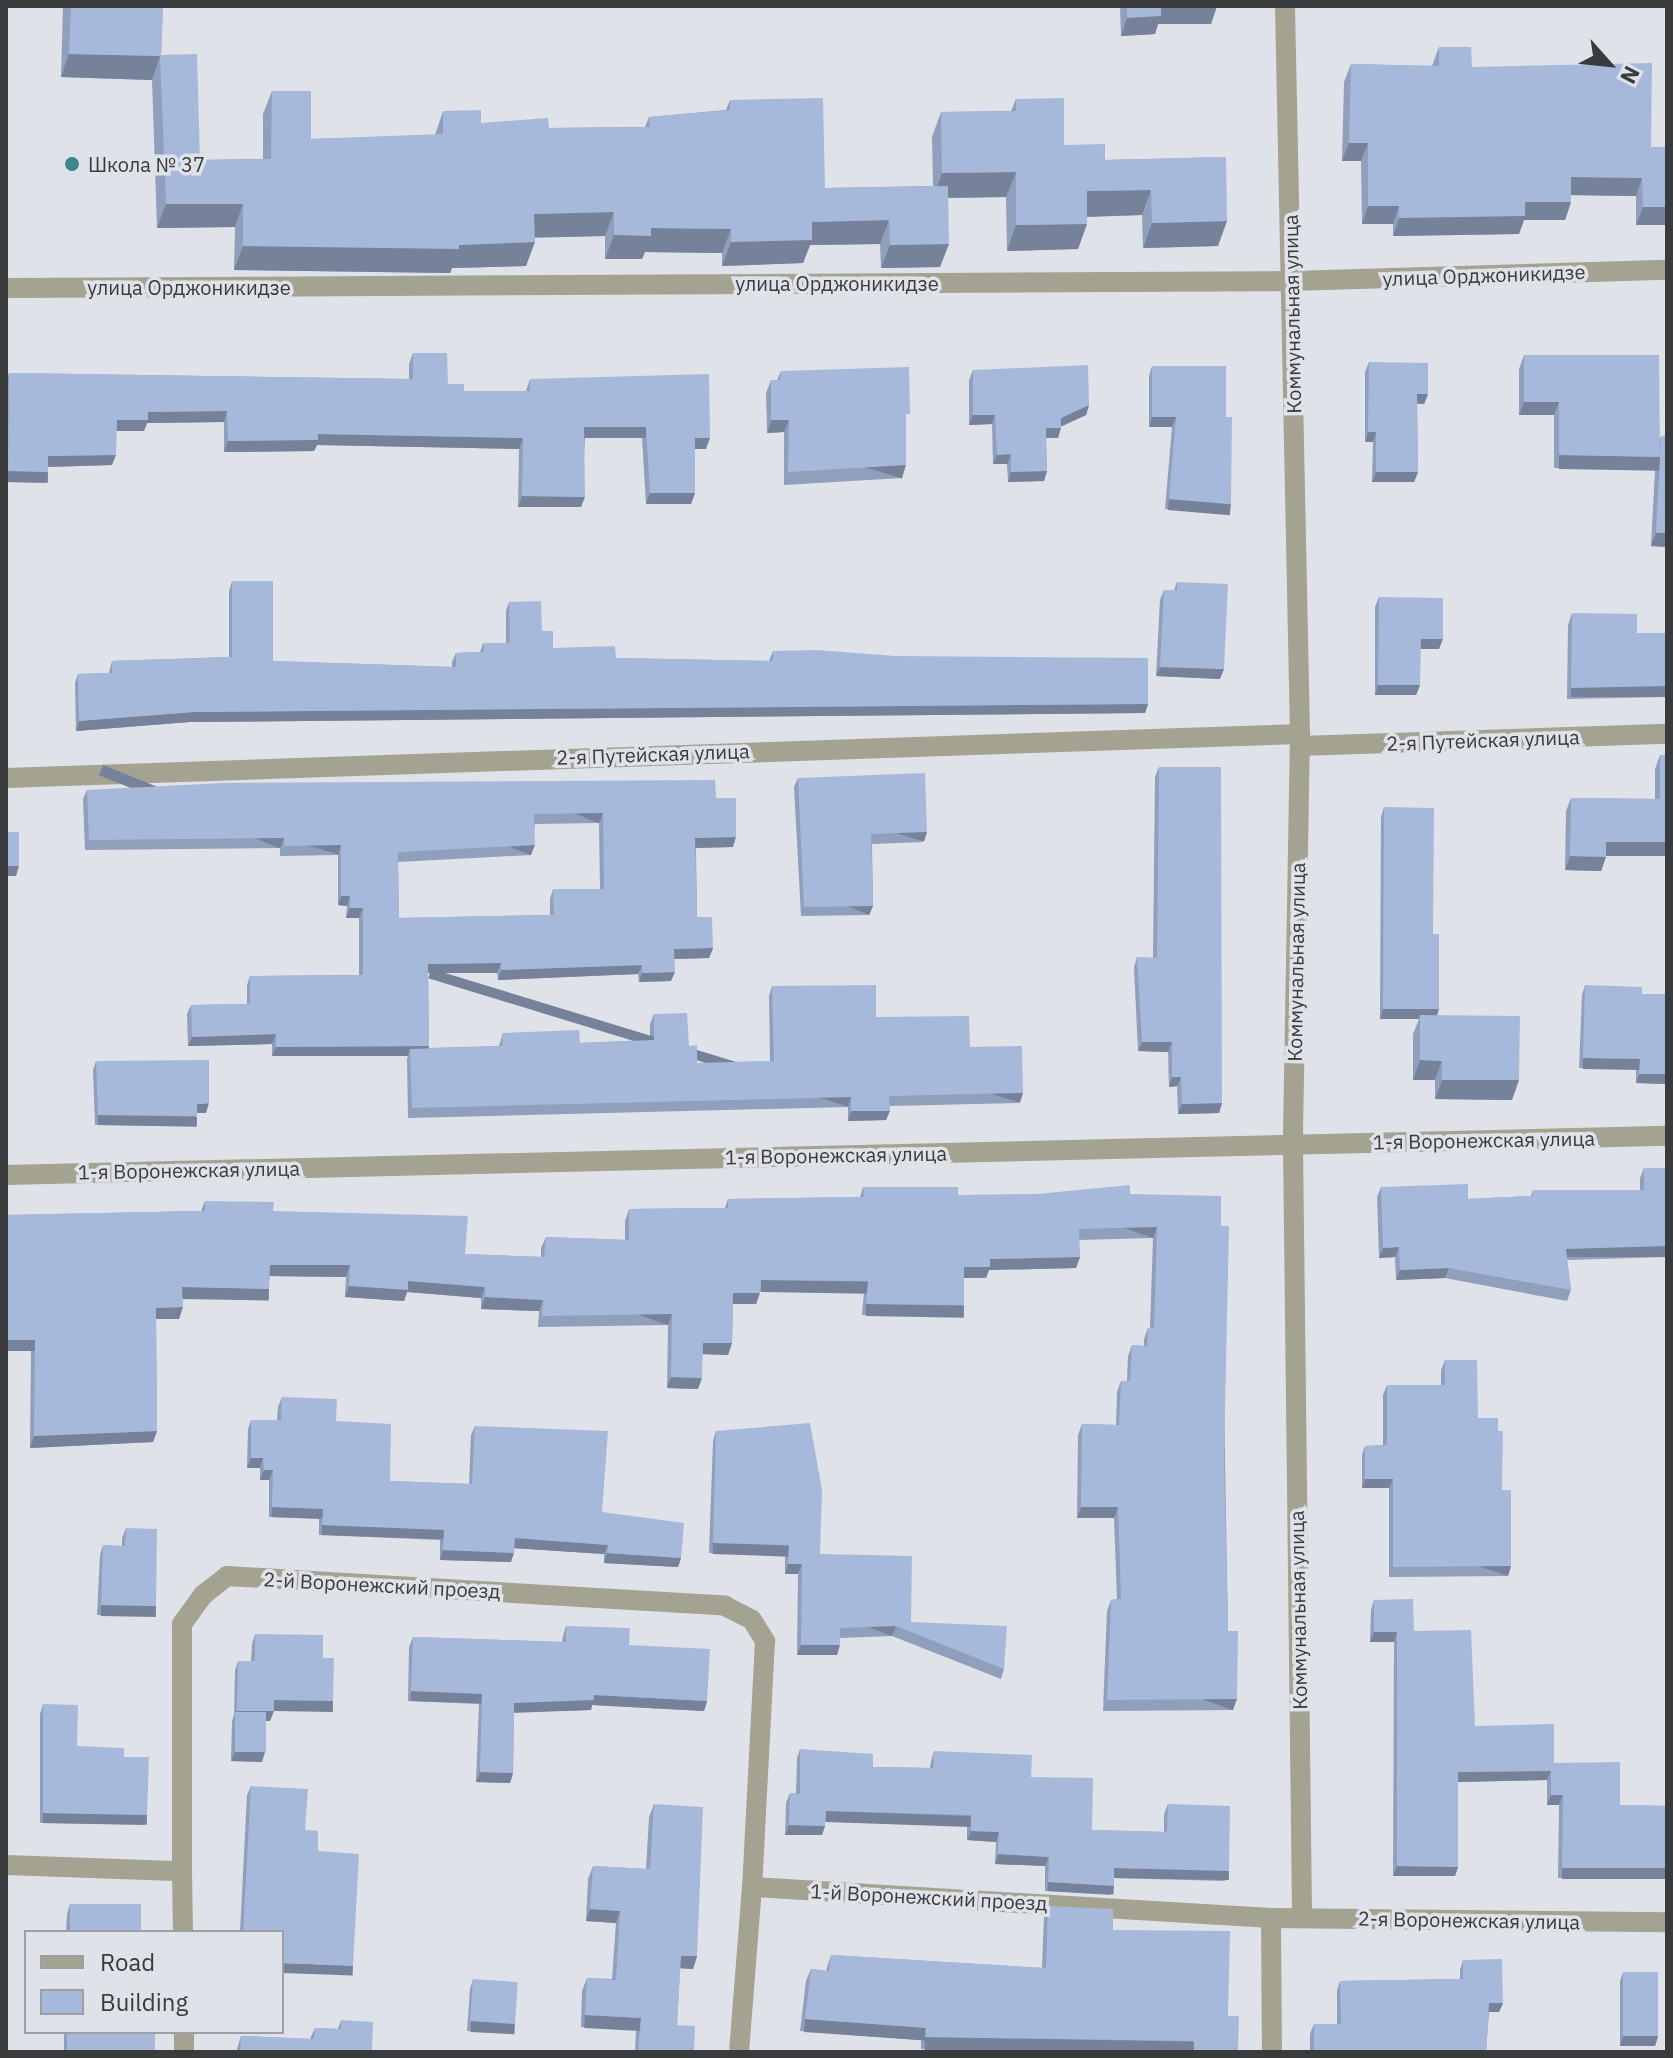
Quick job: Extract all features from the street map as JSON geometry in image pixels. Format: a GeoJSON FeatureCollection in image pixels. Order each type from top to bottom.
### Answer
{"type":"FeatureCollection","features":[{"type":"Feature","properties":{"kind":"street","name":"Коммунальная улица"},"geometry":{"type":"LineString","coordinates":[[1285,6],[1300,740],[1293,1144],[1302,1918]]}},
{"type":"Feature","properties":{"kind":"street","name":"улица Орджоникидзе"},"geometry":{"type":"LineString","coordinates":[[6,288],[1291,281],[1667,270]]}},
{"type":"Feature","properties":{"kind":"street","name":"2-я Путейская улица"},"geometry":{"type":"LineString","coordinates":[[6,778],[1300,740],[1667,734]]}},
{"type":"Feature","properties":{"kind":"street","name":"1-я Воронежская улица"},"geometry":{"type":"LineString","coordinates":[[6,1175],[1667,1136]]}},
{"type":"Feature","properties":{"kind":"street","name":"2-й Воронежский проезд"},"geometry":{"type":"LineString","coordinates":[[182,1871],[182,1624],[203,1595],[227,1576],[725,1606],[752,1620],[765,1641],[752,1887]]}},
{"type":"Feature","properties":{"kind":"street"},"geometry":{"type":"LineString","coordinates":[[6,1865],[182,1871],[183,1930]]}},
{"type":"Feature","properties":{"kind":"street"},"geometry":{"type":"LineString","coordinates":[[739,2052],[752,1887]]}},
{"type":"Feature","properties":{"kind":"street","name":"1-й Воронежский проезд"},"geometry":{"type":"LineString","coordinates":[[752,1887],[1271,1918]]}},
{"type":"Feature","properties":{"kind":"street","name":"2-я Воронежская улица"},"geometry":{"type":"LineString","coordinates":[[1271,1918],[1667,1922]]}},
{"type":"Feature","properties":{"kind":"street"},"geometry":{"type":"LineString","coordinates":[[1271,1918],[1272,2052]]}},
{"type":"Feature","properties":{"kind":"building"},"geometry":{"type":"Polygon","coordinates":[[[71,6],[163,6],[161,55],[197,54],[200,160],[271,159],[272,91],[311,91],[311,139],[443,134],[443,111],[481,110],[481,123],[548,118],[549,128],[650,127],[649,117],[730,110],[730,100],[823,98],[825,188],[948,186],[949,244],[890,245],[889,220],[812,222],[812,240],[731,242],[731,229],[651,228],[651,236],[614,235],[614,212],[534,214],[535,242],[459,245],[459,249],[243,246],[243,204],[166,204],[160,56],[69,54],[71,6]]]}},
{"type":"Feature","properties":{"kind":"building"},"geometry":{"type":"Polygon","coordinates":[[[1127,6],[1161,6],[1161,16],[1127,18],[1127,6]]]}},
{"type":"Feature","properties":{"kind":"building"},"geometry":{"type":"Polygon","coordinates":[[[1439,47],[1471,47],[1472,67],[1652,63],[1651,147],[1667,147],[1667,207],[1643,207],[1642,178],[1571,177],[1571,202],[1525,202],[1525,216],[1399,218],[1399,206],[1368,206],[1368,143],[1349,143],[1351,64],[1439,66],[1439,47]]]}},
{"type":"Feature","properties":{"kind":"building"},"geometry":{"type":"Polygon","coordinates":[[[1064,98],[1064,145],[1105,144],[1105,160],[1226,157],[1227,221],[1152,223],[1151,190],[1087,191],[1087,224],[1016,225],[1016,172],[942,173],[941,112],[1016,111],[1016,99],[1064,98]]]}},
{"type":"Feature","properties":{"kind":"building"},"geometry":{"type":"Polygon","coordinates":[[[413,353],[447,353],[448,384],[464,384],[464,391],[530,391],[530,379],[709,374],[710,438],[695,438],[695,493],[650,493],[646,427],[584,427],[585,497],[522,496],[523,438],[318,434],[318,440],[228,441],[227,411],[148,412],[148,420],[117,420],[116,455],[48,456],[48,472],[8,471],[9,373],[413,379],[413,353]]]}},
{"type":"Feature","properties":{"kind":"building"},"geometry":{"type":"Polygon","coordinates":[[[1524,355],[1659,355],[1660,456],[1661,436],[1667,436],[1667,533],[1656,533],[1660,457],[1559,455],[1559,402],[1524,402],[1524,355]]]}},
{"type":"Feature","properties":{"kind":"building"},"geometry":{"type":"Polygon","coordinates":[[[1369,362],[1428,363],[1428,394],[1417,394],[1418,472],[1376,472],[1376,432],[1368,432],[1369,362]]]}},
{"type":"Feature","properties":{"kind":"building"},"geometry":{"type":"Polygon","coordinates":[[[1088,365],[1089,405],[1061,418],[1061,428],[1046,428],[1047,471],[1011,472],[1011,454],[997,455],[995,415],[973,415],[973,370],[1088,365]]]}},
{"type":"Feature","properties":{"kind":"building"},"geometry":{"type":"Polygon","coordinates":[[[1152,366],[1226,366],[1226,417],[1232,417],[1231,504],[1169,499],[1176,417],[1152,417],[1152,366]]]}},
{"type":"Feature","properties":{"kind":"building"},"geometry":{"type":"Polygon","coordinates":[[[909,367],[910,414],[906,414],[906,465],[788,472],[789,420],[771,420],[771,380],[780,380],[781,371],[909,367]]]}},
{"type":"Feature","properties":{"kind":"building"},"geometry":{"type":"Polygon","coordinates":[[[232,581],[273,581],[273,661],[456,667],[456,653],[484,652],[483,643],[510,643],[509,602],[541,601],[542,631],[553,631],[553,648],[615,646],[616,658],[773,661],[773,651],[817,650],[895,656],[1148,658],[1148,704],[194,712],[79,721],[78,674],[112,673],[112,661],[232,657],[232,581]]]}},
{"type":"Feature","properties":{"kind":"building"},"geometry":{"type":"Polygon","coordinates":[[[1177,582],[1228,584],[1224,669],[1160,667],[1164,590],[1177,590],[1177,582]]]}},
{"type":"Feature","properties":{"kind":"building"},"geometry":{"type":"Polygon","coordinates":[[[1379,597],[1443,598],[1443,639],[1421,639],[1420,685],[1378,685],[1379,597]]]}},
{"type":"Feature","properties":{"kind":"building"},"geometry":{"type":"Polygon","coordinates":[[[1572,613],[1637,614],[1637,633],[1667,633],[1667,686],[1571,688],[1572,613]]]}},
{"type":"Feature","properties":{"kind":"building"},"geometry":{"type":"Polygon","coordinates":[[[1660,755],[1667,755],[1667,842],[1606,842],[1606,857],[1570,856],[1571,798],[1660,799],[1660,755]]]}},
{"type":"Feature","properties":{"kind":"building"},"geometry":{"type":"Polygon","coordinates":[[[1159,767],[1221,767],[1222,1103],[1182,1104],[1181,1077],[1172,1077],[1172,1042],[1142,1042],[1137,957],[1157,958],[1159,767]]]}},
{"type":"Feature","properties":{"kind":"building"},"geometry":{"type":"Polygon","coordinates":[[[925,773],[927,832],[871,834],[873,906],[804,907],[798,778],[925,773]]]}},
{"type":"Feature","properties":{"kind":"building"},"geometry":{"type":"Polygon","coordinates":[[[715,780],[716,798],[736,798],[736,837],[695,838],[697,917],[712,917],[713,948],[674,949],[675,972],[642,973],[642,965],[501,970],[501,963],[428,964],[429,1046],[276,1047],[276,1034],[192,1037],[191,1005],[250,1004],[250,976],[363,975],[363,908],[350,908],[350,896],[341,896],[341,845],[284,846],[284,838],[89,840],[87,790],[224,783],[715,780]],[[603,813],[534,814],[535,845],[398,852],[399,918],[554,915],[553,889],[604,889],[603,813]]]}},
{"type":"Feature","properties":{"kind":"building"},"geometry":{"type":"Polygon","coordinates":[[[1384,807],[1434,808],[1433,934],[1439,934],[1439,1009],[1383,1009],[1384,807]]]}},
{"type":"Feature","properties":{"kind":"building"},"geometry":{"type":"Polygon","coordinates":[[[6,832],[19,832],[19,866],[6,866],[6,832]]]}},
{"type":"Feature","properties":{"kind":"building"},"geometry":{"type":"Polygon","coordinates":[[[876,985],[876,1017],[969,1016],[970,1047],[1022,1046],[1023,1093],[889,1096],[890,1111],[851,1111],[851,1097],[412,1108],[410,1049],[502,1046],[503,1033],[579,1030],[580,1043],[654,1040],[654,1014],[687,1013],[689,1046],[697,1045],[697,1063],[774,1061],[772,986],[876,985]]]}},
{"type":"Feature","properties":{"kind":"building"},"geometry":{"type":"Polygon","coordinates":[[[1585,985],[1642,987],[1642,994],[1667,994],[1667,1074],[1639,1074],[1640,1059],[1583,1058],[1585,985]]]}},
{"type":"Feature","properties":{"kind":"building"},"geometry":{"type":"Polygon","coordinates":[[[1420,1015],[1520,1016],[1519,1080],[1442,1080],[1442,1061],[1420,1060],[1420,1015]]]}},
{"type":"Feature","properties":{"kind":"building"},"geometry":{"type":"Polygon","coordinates":[[[209,1060],[209,1103],[197,1104],[197,1116],[98,1115],[96,1061],[209,1060]]]}},
{"type":"Feature","properties":{"kind":"building"},"geometry":{"type":"Polygon","coordinates":[[[1644,1168],[1667,1168],[1667,1246],[1566,1249],[1571,1290],[1449,1268],[1400,1270],[1399,1247],[1383,1248],[1381,1187],[1468,1184],[1468,1199],[1533,1196],[1533,1190],[1644,1190],[1644,1168]]]}},
{"type":"Feature","properties":{"kind":"building"},"geometry":{"type":"Polygon","coordinates":[[[1130,1185],[1130,1194],[1221,1196],[1221,1226],[1229,1226],[1224,1455],[1228,1631],[1238,1631],[1237,1699],[1107,1700],[1111,1600],[1121,1599],[1118,1507],[1081,1507],[1082,1424],[1119,1425],[1121,1381],[1130,1381],[1132,1345],[1147,1346],[1148,1328],[1154,1328],[1157,1227],[1079,1229],[1080,1257],[990,1259],[990,1267],[964,1267],[964,1305],[866,1304],[868,1281],[761,1280],[760,1293],[733,1293],[732,1343],[703,1343],[702,1378],[671,1377],[672,1314],[542,1316],[543,1300],[485,1297],[485,1287],[408,1281],[408,1290],[349,1286],[350,1265],[270,1265],[269,1289],[182,1287],[183,1307],[156,1308],[157,1431],[34,1436],[35,1340],[6,1340],[6,1215],[205,1211],[205,1201],[274,1202],[273,1211],[468,1216],[465,1254],[544,1257],[546,1237],[629,1240],[629,1209],[728,1208],[728,1199],[864,1197],[863,1187],[958,1187],[958,1195],[1037,1194],[1130,1185]]]}},
{"type":"Feature","properties":{"kind":"building"},"geometry":{"type":"Polygon","coordinates":[[[1445,1360],[1477,1360],[1478,1418],[1498,1418],[1498,1431],[1503,1431],[1502,1490],[1511,1490],[1511,1566],[1393,1567],[1393,1479],[1365,1479],[1365,1446],[1387,1445],[1387,1385],[1445,1385],[1445,1360]]]}},
{"type":"Feature","properties":{"kind":"building"},"geometry":{"type":"Polygon","coordinates":[[[282,1397],[337,1399],[336,1421],[391,1424],[390,1481],[472,1484],[475,1426],[608,1431],[602,1512],[684,1523],[681,1558],[607,1553],[608,1545],[515,1538],[514,1553],[443,1550],[444,1530],[322,1525],[323,1509],[272,1507],[273,1470],[264,1470],[263,1458],[251,1458],[251,1420],[281,1420],[282,1397]]]}},
{"type":"Feature","properties":{"kind":"building"},"geometry":{"type":"Polygon","coordinates":[[[810,1423],[822,1490],[820,1554],[912,1556],[911,1622],[1007,1626],[1004,1669],[896,1626],[840,1628],[840,1645],[801,1645],[802,1564],[788,1564],[789,1545],[713,1543],[716,1431],[810,1423]]]}},
{"type":"Feature","properties":{"kind":"building"},"geometry":{"type":"Polygon","coordinates":[[[126,1528],[157,1529],[156,1606],[101,1605],[103,1545],[125,1546],[126,1528]]]}},
{"type":"Feature","properties":{"kind":"building"},"geometry":{"type":"Polygon","coordinates":[[[1413,1599],[1414,1631],[1471,1630],[1475,1726],[1554,1724],[1554,1763],[1620,1762],[1620,1805],[1667,1806],[1667,1868],[1562,1868],[1563,1795],[1551,1795],[1551,1771],[1458,1772],[1458,1867],[1397,1866],[1397,1632],[1374,1632],[1374,1600],[1413,1599]]]}},
{"type":"Feature","properties":{"kind":"building"},"geometry":{"type":"Polygon","coordinates":[[[566,1626],[630,1628],[629,1645],[710,1649],[707,1701],[594,1695],[594,1700],[514,1703],[513,1773],[480,1772],[482,1694],[411,1691],[413,1637],[566,1642],[566,1626]]]}},
{"type":"Feature","properties":{"kind":"building"},"geometry":{"type":"Polygon","coordinates":[[[255,1634],[323,1635],[323,1658],[334,1658],[333,1701],[274,1700],[274,1711],[237,1711],[238,1661],[255,1661],[255,1634]]]}},
{"type":"Feature","properties":{"kind":"building"},"geometry":{"type":"Polygon","coordinates":[[[43,1704],[78,1705],[77,1746],[124,1748],[124,1757],[149,1757],[147,1815],[43,1813],[43,1704]]]}},
{"type":"Feature","properties":{"kind":"building"},"geometry":{"type":"Polygon","coordinates":[[[235,1712],[266,1712],[266,1752],[235,1752],[235,1712]]]}},
{"type":"Feature","properties":{"kind":"building"},"geometry":{"type":"Polygon","coordinates":[[[800,1749],[873,1754],[873,1767],[933,1768],[934,1751],[1032,1755],[1031,1777],[1093,1778],[1092,1830],[1167,1832],[1168,1804],[1230,1806],[1229,1871],[1114,1868],[1114,1886],[1048,1882],[1049,1857],[998,1854],[999,1832],[971,1831],[971,1815],[826,1811],[825,1826],[789,1825],[790,1793],[800,1794],[800,1749]]]}},
{"type":"Feature","properties":{"kind":"building"},"geometry":{"type":"Polygon","coordinates":[[[251,1786],[308,1789],[305,1830],[318,1831],[318,1851],[359,1854],[353,1966],[284,1963],[284,1930],[243,1930],[251,1786]]]}},
{"type":"Feature","properties":{"kind":"building"},"geometry":{"type":"Polygon","coordinates":[[[654,1804],[703,1807],[697,1956],[681,1956],[677,2025],[695,2026],[694,2052],[638,2052],[641,2018],[585,2015],[587,1978],[616,1980],[620,1911],[590,1909],[593,1866],[650,1869],[654,1804]]]}},
{"type":"Feature","properties":{"kind":"building"},"geometry":{"type":"Polygon","coordinates":[[[70,1904],[141,1904],[141,1930],[70,1930],[70,1904]]]}},
{"type":"Feature","properties":{"kind":"building"},"geometry":{"type":"Polygon","coordinates":[[[1048,1906],[1113,1909],[1113,1930],[1230,1931],[1228,2016],[1239,2016],[1238,2052],[1194,2052],[1194,2041],[925,2037],[926,2028],[805,2019],[811,1969],[829,1971],[831,1955],[1046,1968],[1048,1906]]]}},
{"type":"Feature","properties":{"kind":"building"},"geometry":{"type":"Polygon","coordinates":[[[1502,1959],[1503,2003],[1489,2003],[1486,2052],[1314,2052],[1314,2024],[1341,2024],[1340,1981],[1463,1979],[1463,1960],[1502,1959]]]}},
{"type":"Feature","properties":{"kind":"building"},"geometry":{"type":"Polygon","coordinates":[[[1623,1972],[1658,1972],[1658,2036],[1623,2036],[1623,1972]]]}},
{"type":"Feature","properties":{"kind":"building"},"geometry":{"type":"Polygon","coordinates":[[[473,1979],[518,1982],[515,2024],[470,2021],[473,1979]]]}},
{"type":"Feature","properties":{"kind":"building"},"geometry":{"type":"Polygon","coordinates":[[[341,2020],[373,2022],[372,2052],[240,2052],[241,2036],[314,2039],[315,2028],[341,2029],[341,2020]]]}},
{"type":"Feature","properties":{"kind":"building"},"geometry":{"type":"Polygon","coordinates":[[[67,2034],[155,2034],[155,2052],[67,2052],[67,2034]]]}},
{"type":"Feature","properties":{"kind":"place","name":"Школа № 37"},"geometry":{"type":"Point","coordinates":[72,164]}}]}
